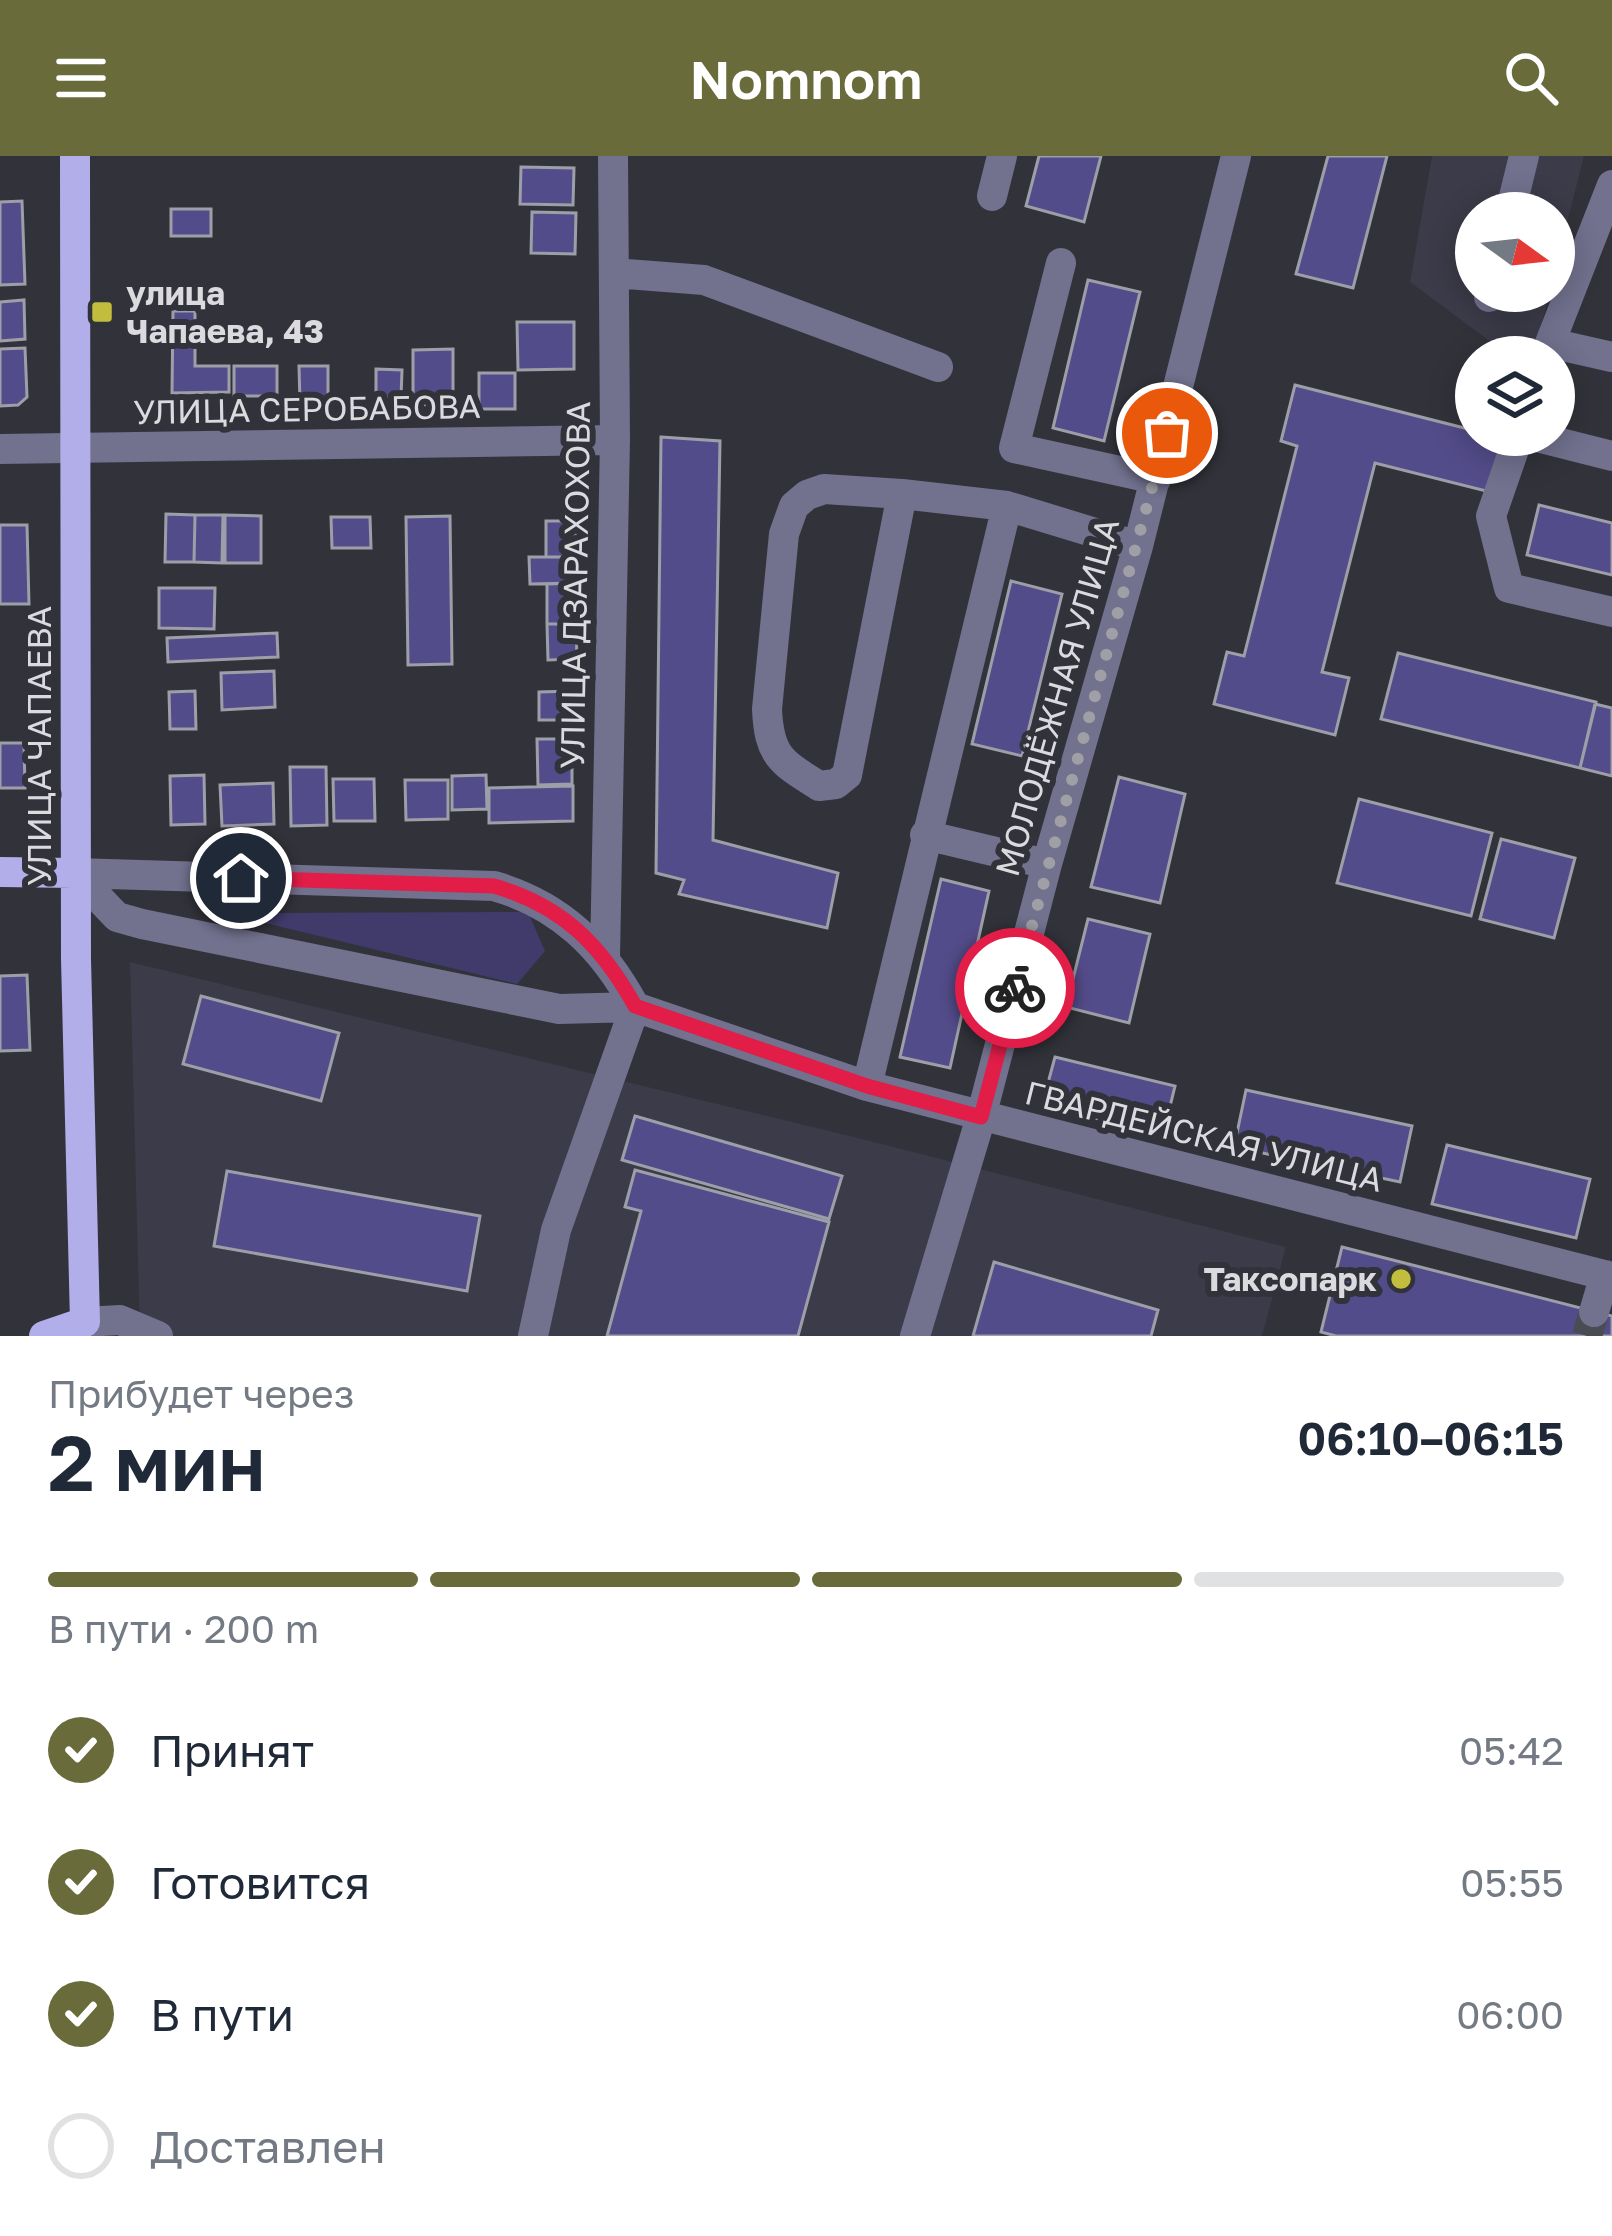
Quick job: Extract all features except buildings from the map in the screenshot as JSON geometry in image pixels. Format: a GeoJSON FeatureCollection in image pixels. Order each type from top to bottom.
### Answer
{"type":"FeatureCollection","features":[{"type":"Feature","properties":{"kind":"main road","name":"УЛИЦА ЧАПАЕВА"},"geometry":{"type":"LineString","coordinates":[[74,156],[75,873],[85,1329]]}},
{"type":"Feature","properties":{"kind":"main road"},"geometry":{"type":"LineString","coordinates":[[0,872],[75,873]]}},
{"type":"Feature","properties":{"kind":"main road"},"geometry":{"type":"LineString","coordinates":[[44,1336],[85,1329]]}},
{"type":"Feature","properties":{"kind":"street","name":"УЛИЦА ДЗАРАХОХОВА"},"geometry":{"type":"LineString","coordinates":[[605,957],[615,440],[613,156]]}},
{"type":"Feature","properties":{"kind":"street"},"geometry":{"type":"LineString","coordinates":[[992,196],[1002,156]]}},
{"type":"Feature","properties":{"kind":"street","name":"МОЛОДЁЖНАЯ УЛИЦА"},"geometry":{"type":"LineString","coordinates":[[915,1336],[981,1117],[1138,546],[1235,156]]}},
{"type":"Feature","properties":{"kind":"street"},"geometry":{"type":"LineString","coordinates":[[1515,192],[1524,156]]}},
{"type":"Feature","properties":{"kind":"street"},"geometry":{"type":"LineString","coordinates":[[1553,336],[1612,185]]}},
{"type":"Feature","properties":{"kind":"street"},"geometry":{"type":"LineString","coordinates":[[1061,263],[1014,448],[1156,478]]}},
{"type":"Feature","properties":{"kind":"street"},"geometry":{"type":"LineString","coordinates":[[614,273],[704,280],[938,367]]}},
{"type":"Feature","properties":{"kind":"street"},"geometry":{"type":"LineString","coordinates":[[1575,353],[1612,357]]}},
{"type":"Feature","properties":{"kind":"street","name":"УЛИЦА СЕРОБАБОВА"},"geometry":{"type":"LineString","coordinates":[[0,449],[615,440]]}},
{"type":"Feature","properties":{"kind":"street"},"geometry":{"type":"LineString","coordinates":[[1575,447],[1612,456]]}},
{"type":"Feature","properties":{"kind":"street"},"geometry":{"type":"LineString","coordinates":[[1512,456],[1491,516],[1509,588],[1612,612]]}},
{"type":"Feature","properties":{"kind":"street"},"geometry":{"type":"LineString","coordinates":[[902,494],[847,775],[836,784],[819,786],[786,764],[769,738],[767,709],[787,519],[806,495],[824,489],[902,494],[1007,506],[1138,546]]}},
{"type":"Feature","properties":{"kind":"street"},"geometry":{"type":"LineString","coordinates":[[867,1086],[1007,506]]}},
{"type":"Feature","properties":{"kind":"street"},"geometry":{"type":"LineString","coordinates":[[925,835],[1047,864]]}},
{"type":"Feature","properties":{"kind":"street"},"geometry":{"type":"LineString","coordinates":[[75,873],[494,886],[529,896],[605,957],[635,1006],[556,1230],[533,1336]]}},
{"type":"Feature","properties":{"kind":"street","name":"ГВАРДЕЙСКАЯ УЛИЦА"},"geometry":{"type":"LineString","coordinates":[[75,873],[117,917],[142,924],[559,1009],[635,1006],[867,1086],[1608,1276]]}},
{"type":"Feature","properties":{"kind":"street"},"geometry":{"type":"LineString","coordinates":[[1594,1312],[1608,1276]]}},
{"type":"Feature","properties":{"kind":"street"},"geometry":{"type":"LineString","coordinates":[[85,1329],[120,1320],[158,1336]]}},
{"type":"Feature","properties":{"kind":"shaded area"},"geometry":{"type":"Polygon","coordinates":[[[1432,156],[1584,156],[1575,192],[1455,192],[1455,312],[1545,312],[1538,336],[1483,336],[1410,282],[1432,156]]]}},
{"type":"Feature","properties":{"kind":"shaded area"},"geometry":{"type":"Polygon","coordinates":[[[528,912],[545,951],[517,984],[224,913],[528,912]]]}},
{"type":"Feature","properties":{"kind":"shaded area"},"geometry":{"type":"Polygon","coordinates":[[[130,962],[1286,1247],[1262,1336],[140,1336],[130,962]]]}},
{"type":"Feature","properties":{"kind":"tunnel"},"geometry":{"type":"LineString","coordinates":[[1587,1336],[1594,1312]]}},
{"type":"Feature","properties":{"kind":"way so far"},"geometry":{"type":"LineString","coordinates":[[1015,988],[1167,433]]}},
{"type":"Feature","properties":{"kind":"place","name":"улица Чапаева, 43"},"geometry":{"type":"Point","coordinates":[102,312]}},
{"type":"Feature","properties":{"kind":"place","name":"Таксопарк"},"geometry":{"type":"Point","coordinates":[1401,1279]}},
{"type":"Feature","properties":{"kind":"route"},"geometry":{"type":"LineString","coordinates":[[241,878],[494,886],[529,896],[566,920],[605,957],[635,1006],[867,1086],[981,1117],[1015,988]]}}]}
